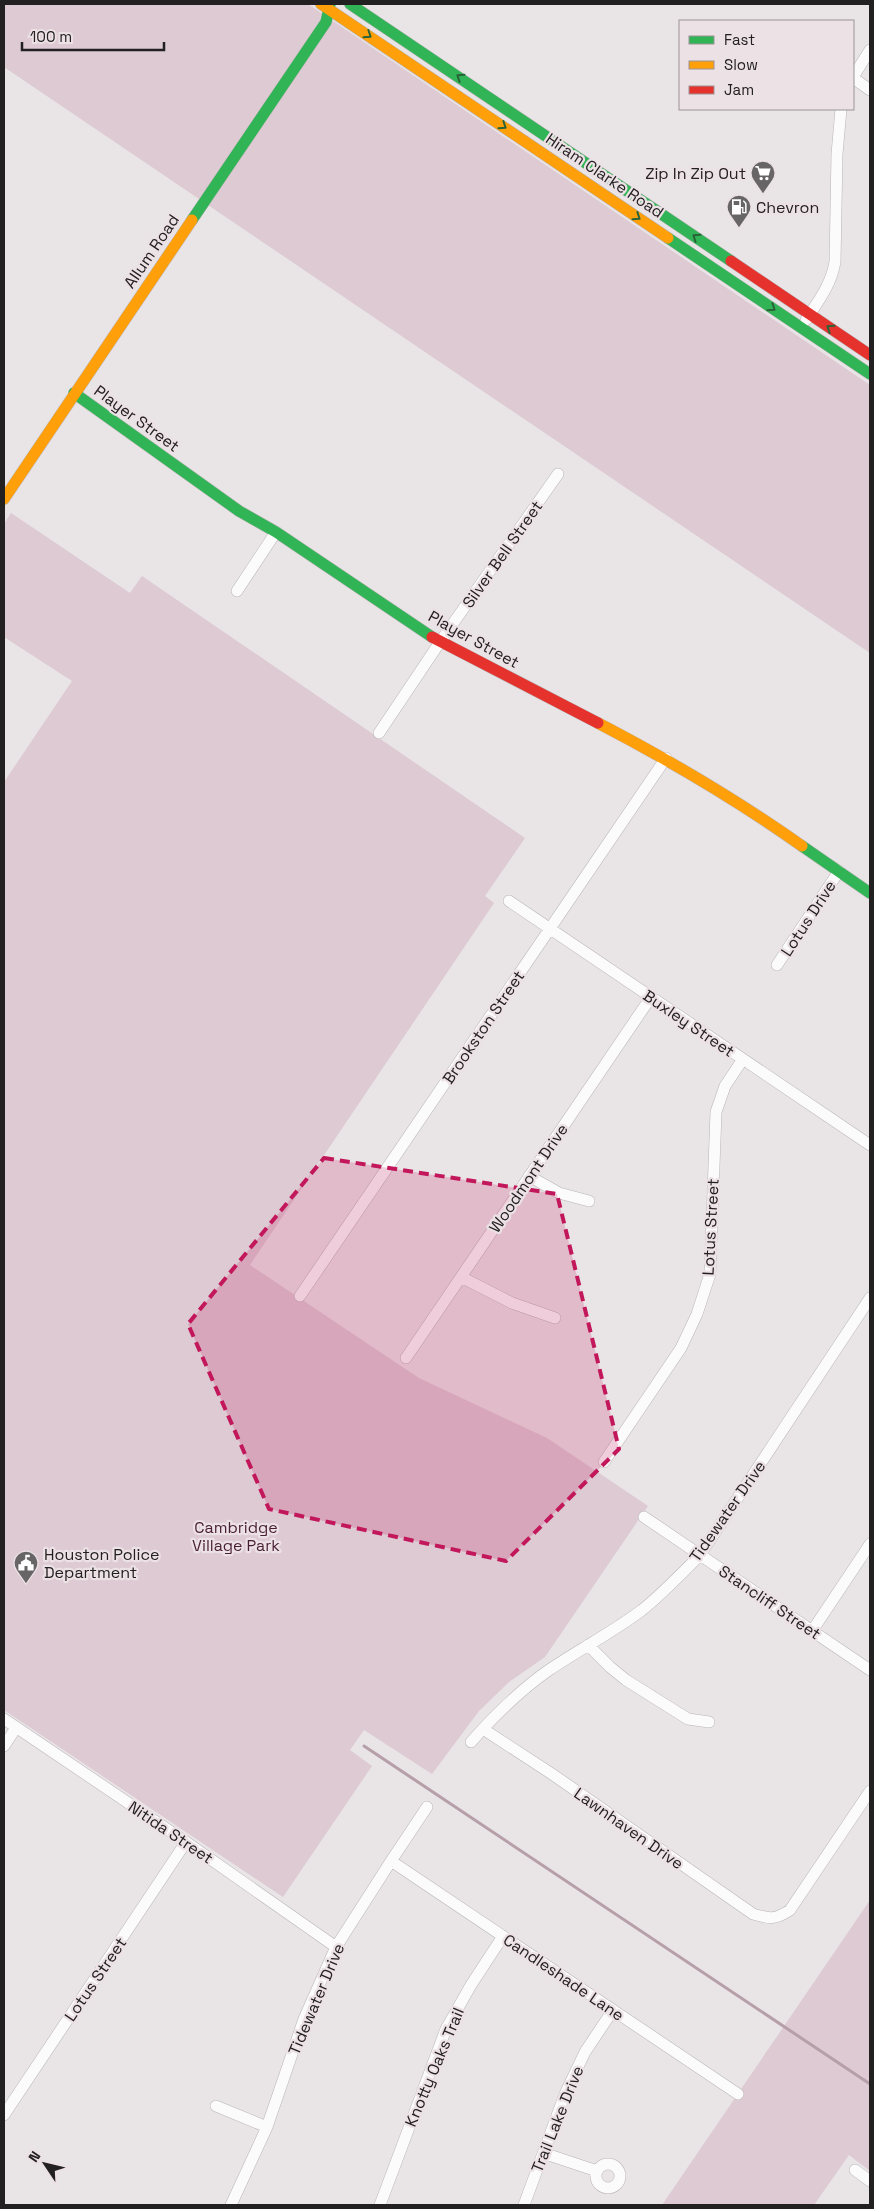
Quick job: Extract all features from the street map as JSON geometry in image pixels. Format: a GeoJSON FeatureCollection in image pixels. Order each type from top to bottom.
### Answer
{"type":"FeatureCollection","features":[{"type":"Feature","properties":{"kind":"street"},"geometry":{"type":"LineString","coordinates":[[326,22],[342,17],[350,4]]}},
{"type":"Feature","properties":{"kind":"street","name":"Hiram Clarke Road"},"geometry":{"type":"LineString","coordinates":[[350,4],[870,356]]}},
{"type":"Feature","properties":{"kind":"street","name":"Hiram Clarke Road"},"geometry":{"type":"LineString","coordinates":[[326,5],[870,374]]}},
{"type":"Feature","properties":{"kind":"street","name":"Allum Road"},"geometry":{"type":"LineString","coordinates":[[4,499],[326,22],[326,5]]}},
{"type":"Feature","properties":{"kind":"street"},"geometry":{"type":"LineString","coordinates":[[854,76],[870,50]]}},
{"type":"Feature","properties":{"kind":"street"},"geometry":{"type":"LineString","coordinates":[[854,79],[870,90]]}},
{"type":"Feature","properties":{"kind":"street"},"geometry":{"type":"LineString","coordinates":[[468,102],[477,89]]}},
{"type":"Feature","properties":{"kind":"street"},"geometry":{"type":"LineString","coordinates":[[801,327],[827,289],[833,276],[835,262],[837,154],[841,110]]}},
{"type":"Feature","properties":{"kind":"street"},"geometry":{"type":"LineString","coordinates":[[568,170],[577,156]]}},
{"type":"Feature","properties":{"kind":"street"},"geometry":{"type":"LineString","coordinates":[[668,238],[678,225]]}},
{"type":"Feature","properties":{"kind":"street","name":"Player Street"},"geometry":{"type":"LineString","coordinates":[[74,393],[239,511],[276,532],[440,642],[666,758],[757,814],[870,893]]}},
{"type":"Feature","properties":{"kind":"street","name":"Silver Bell Street"},"geometry":{"type":"LineString","coordinates":[[379,733],[440,642],[558,474]]}},
{"type":"Feature","properties":{"kind":"street"},"geometry":{"type":"LineString","coordinates":[[237,591],[276,532]]}},
{"type":"Feature","properties":{"kind":"street","name":"Brookston Street"},"geometry":{"type":"LineString","coordinates":[[300,1296],[666,758]]}},
{"type":"Feature","properties":{"kind":"street","name":"Lotus Drive"},"geometry":{"type":"LineString","coordinates":[[777,965],[839,871]]}},
{"type":"Feature","properties":{"kind":"street","name":"Buxley Street"},"geometry":{"type":"LineString","coordinates":[[509,901],[870,1145]]}},
{"type":"Feature","properties":{"kind":"street","name":"Woodmont Drive"},"geometry":{"type":"LineString","coordinates":[[406,1358],[651,997]]}},
{"type":"Feature","properties":{"kind":"street","name":"Lotus Street"},"geometry":{"type":"LineString","coordinates":[[604,1462],[681,1348],[697,1314],[710,1274],[716,1112],[725,1086],[743,1059]]}},
{"type":"Feature","properties":{"kind":"street"},"geometry":{"type":"LineString","coordinates":[[529,1176],[559,1193],[589,1201]]}},
{"type":"Feature","properties":{"kind":"street"},"geometry":{"type":"LineString","coordinates":[[460,1277],[512,1303],[555,1318]]}},
{"type":"Feature","properties":{"kind":"street","name":"Tidewater Drive"},"geometry":{"type":"LineString","coordinates":[[472,1742],[520,1692],[548,1671],[641,1610],[672,1584],[700,1555],[870,1298]]}},
{"type":"Feature","properties":{"kind":"street","name":"Stancliff Street"},"geometry":{"type":"LineString","coordinates":[[644,1517],[870,1670]]}},
{"type":"Feature","properties":{"kind":"street"},"geometry":{"type":"LineString","coordinates":[[812,1631],[870,1544]]}},
{"type":"Feature","properties":{"kind":"street"},"geometry":{"type":"LineString","coordinates":[[588,1645],[610,1667],[688,1720],[708,1722]]}},
{"type":"Feature","properties":{"kind":"street","name":"Nitida Street"},"geometry":{"type":"LineString","coordinates":[[4,1720],[186,1842],[336,1947]]}},
{"type":"Feature","properties":{"kind":"street"},"geometry":{"type":"LineString","coordinates":[[4,1746],[16,1728]]}},
{"type":"Feature","properties":{"kind":"street","name":"Lawnhaven Drive"},"geometry":{"type":"LineString","coordinates":[[483,1729],[552,1774],[753,1914],[766,1918],[778,1918],[790,1910],[870,1791]]}},
{"type":"Feature","properties":{"kind":"street","name":"Tidewater Drive"},"geometry":{"type":"LineString","coordinates":[[231,2205],[267,2127],[304,2019],[336,1947],[390,1861],[427,1807]]}},
{"type":"Feature","properties":{"kind":"street","name":"Lotus Street"},"geometry":{"type":"LineString","coordinates":[[4,2115],[186,1842]]}},
{"type":"Feature","properties":{"kind":"street","name":"Candleshade Lane"},"geometry":{"type":"LineString","coordinates":[[390,1861],[738,2094]]}},
{"type":"Feature","properties":{"kind":"street","name":"Knotty Oaks Trail"},"geometry":{"type":"LineString","coordinates":[[380,2205],[446,2030],[471,1985],[503,1936]]}},
{"type":"Feature","properties":{"kind":"street","name":"Trail Lake Drive"},"geometry":{"type":"LineString","coordinates":[[524,2205],[564,2094],[585,2052],[613,2010]]}},
{"type":"Feature","properties":{"kind":"street"},"geometry":{"type":"LineString","coordinates":[[216,2106],[267,2127]]}},
{"type":"Feature","properties":{"kind":"street"},"geometry":{"type":"LineString","coordinates":[[543,2153],[597,2171]]}},
{"type":"Feature","properties":{"kind":"street"},"geometry":{"type":"LineString","coordinates":[[855,2170],[870,2181]]}},
{"type":"Feature","properties":{"kind":"highlighted area"},"geometry":{"type":"Polygon","coordinates":[[[324,1158],[557,1194],[619,1449],[506,1561],[269,1509],[188,1324],[324,1158]]]}},
{"type":"Feature","properties":{"kind":"green space"},"geometry":{"type":"Polygon","coordinates":[[[4,4],[308,4],[870,385],[870,653],[4,67],[4,4]]]}},
{"type":"Feature","properties":{"kind":"green space","name":"Cambridge Village Park"},"geometry":{"type":"Polygon","coordinates":[[[11,513],[130,593],[142,576],[525,838],[485,896],[494,903],[250,1265],[419,1378],[547,1438],[648,1506],[545,1657],[509,1682],[479,1711],[432,1774],[364,1730],[350,1750],[372,1766],[283,1897],[4,1710],[4,782],[72,681],[4,637],[4,524],[11,513]]]}},
{"type":"Feature","properties":{"kind":"green space"},"geometry":{"type":"Polygon","coordinates":[[[870,1900],[870,2171],[849,2155],[814,2205],[662,2205],[870,1900]]]}},
{"type":"Feature","properties":{"kind":"waterway"},"geometry":{"type":"LineString","coordinates":[[364,1746],[870,2084]]}},
{"type":"Feature","properties":{"kind":"traffic: fast"},"geometry":{"type":"LineString","coordinates":[[192,220],[326,22],[330,4]]}},
{"type":"Feature","properties":{"kind":"traffic: fast"},"geometry":{"type":"LineString","coordinates":[[350,4],[731,261]]}},
{"type":"Feature","properties":{"kind":"traffic: fast"},"geometry":{"type":"LineString","coordinates":[[668,238],[870,374]]}},
{"type":"Feature","properties":{"kind":"traffic: fast"},"geometry":{"type":"LineString","coordinates":[[74,393],[239,511],[276,532],[432,637]]}},
{"type":"Feature","properties":{"kind":"traffic: fast"},"geometry":{"type":"LineString","coordinates":[[802,846],[870,893]]}},
{"type":"Feature","properties":{"kind":"traffic: slow"},"geometry":{"type":"LineString","coordinates":[[321,4],[668,238]]}},
{"type":"Feature","properties":{"kind":"traffic: slow"},"geometry":{"type":"LineString","coordinates":[[4,499],[192,220]]}},
{"type":"Feature","properties":{"kind":"traffic: slow"},"geometry":{"type":"LineString","coordinates":[[598,723],[702,781],[802,846]]}},
{"type":"Feature","properties":{"kind":"traffic: jam"},"geometry":{"type":"LineString","coordinates":[[731,261],[870,355]]}},
{"type":"Feature","properties":{"kind":"traffic: jam"},"geometry":{"type":"LineString","coordinates":[[432,637],[598,723]]}},
{"type":"Feature","properties":{"kind":"place","name":"Zip In Zip Out"},"geometry":{"type":"Point","coordinates":[763,194]}},
{"type":"Feature","properties":{"kind":"place","name":"Chevron"},"geometry":{"type":"Point","coordinates":[739,228]}},
{"type":"Feature","properties":{"kind":"place","name":"Houston Police Department"},"geometry":{"type":"Point","coordinates":[26,1584]}}]}
